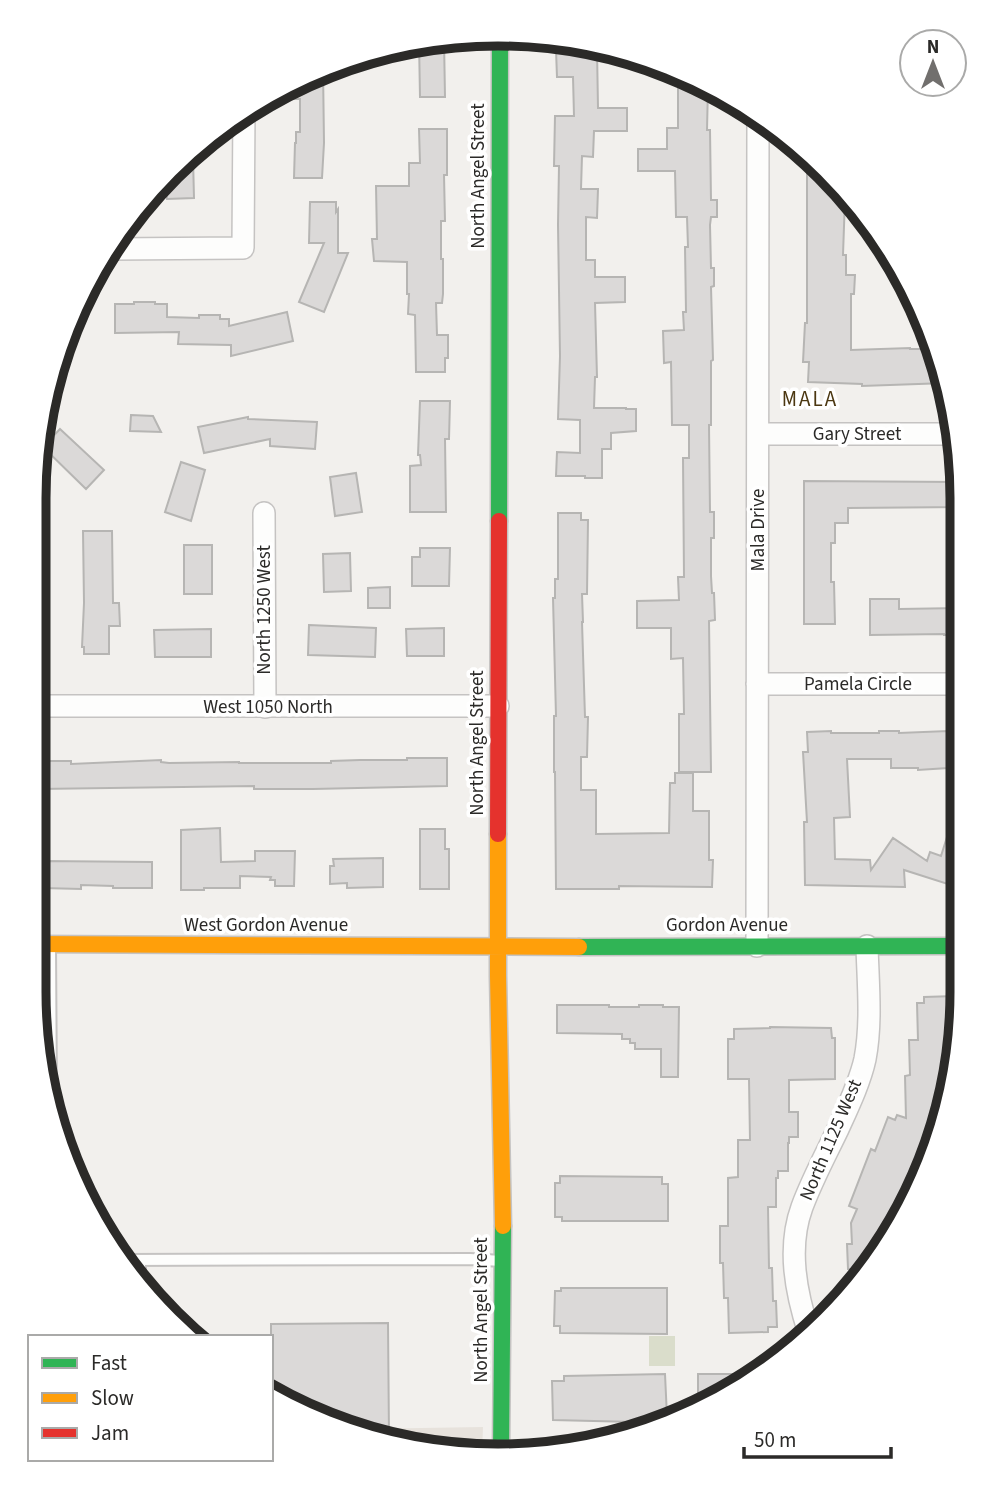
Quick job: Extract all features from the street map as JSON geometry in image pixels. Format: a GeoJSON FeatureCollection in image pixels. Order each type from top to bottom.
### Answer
{"type":"FeatureCollection","features":[{"type":"Feature","properties":{"kind":"street","name":"North Angel Street"},"geometry":{"type":"LineString","coordinates":[[500,46],[498,947],[503,1261],[501,1444]]}},
{"type":"Feature","properties":{"kind":"street"},"geometry":{"type":"LineString","coordinates":[[121,249],[243,248],[244,124]]}},
{"type":"Feature","properties":{"kind":"street","name":"Mala Drive"},"geometry":{"type":"LineString","coordinates":[[757,946],[758,128]]}},
{"type":"Feature","properties":{"kind":"street","name":"Gary Street"},"geometry":{"type":"LineString","coordinates":[[758,434],[946,433]]}},
{"type":"Feature","properties":{"kind":"street","name":"North 1250 West"},"geometry":{"type":"LineString","coordinates":[[264,513],[265,707]]}},
{"type":"Feature","properties":{"kind":"street","name":"Pamela Circle"},"geometry":{"type":"LineString","coordinates":[[757,684],[950,684]]}},
{"type":"Feature","properties":{"kind":"street","name":"West 1050 North"},"geometry":{"type":"LineString","coordinates":[[46,706],[498,706]]}},
{"type":"Feature","properties":{"kind":"street","name":"West Gordon Avenue"},"geometry":{"type":"LineString","coordinates":[[46,944],[498,947]]}},
{"type":"Feature","properties":{"kind":"street","name":"North 1125 West"},"geometry":{"type":"LineString","coordinates":[[806,1322],[795,1273],[795,1239],[802,1208],[849,1105],[864,1059],[868,1020],[867,946]]}},
{"type":"Feature","properties":{"kind":"street","name":"Gordon Avenue"},"geometry":{"type":"LineString","coordinates":[[498,947],[950,946]]}},
{"type":"Feature","properties":{"kind":"lane"},"geometry":{"type":"LineString","coordinates":[[46,1012],[47,1034]]}},
{"type":"Feature","properties":{"kind":"lane"},"geometry":{"type":"LineString","coordinates":[[135,1261],[503,1261]]}},
{"type":"Feature","properties":{"kind":"lane"},"geometry":{"type":"LineString","coordinates":[[139,1261],[139,1266]]}},
{"type":"Feature","properties":{"kind":"shaded area"},"geometry":{"type":"Polygon","coordinates":[[[483,1427],[482,1443],[439,1440],[384,1429],[483,1427]]]}},
{"type":"Feature","properties":{"kind":"green space"},"geometry":{"type":"Polygon","coordinates":[[[649,1336],[675,1336],[675,1366],[649,1366],[649,1336]]]}},
{"type":"Feature","properties":{"kind":"building"},"geometry":{"type":"Polygon","coordinates":[[[444,48],[445,97],[420,97],[419,52],[444,48]]]}},
{"type":"Feature","properties":{"kind":"building"},"geometry":{"type":"Polygon","coordinates":[[[556,50],[597,57],[598,108],[627,108],[627,131],[594,131],[593,157],[582,156],[581,189],[598,189],[597,218],[586,217],[586,260],[595,260],[595,277],[625,277],[625,302],[595,303],[597,377],[594,408],[636,409],[636,431],[611,433],[611,449],[602,449],[602,478],[556,476],[557,452],[580,453],[580,420],[558,419],[559,166],[554,166],[555,116],[574,116],[573,77],[557,77],[556,50]]]}},
{"type":"Feature","properties":{"kind":"building"},"geometry":{"type":"Polygon","coordinates":[[[323,81],[322,178],[294,178],[296,132],[300,132],[300,99],[294,99],[294,94],[323,81]]]}},
{"type":"Feature","properties":{"kind":"building"},"geometry":{"type":"Polygon","coordinates":[[[678,83],[708,97],[711,200],[717,200],[717,217],[711,217],[710,225],[714,286],[711,287],[713,360],[709,425],[710,512],[714,512],[711,576],[715,620],[709,621],[711,772],[679,772],[679,714],[684,714],[683,658],[671,659],[671,628],[637,628],[637,601],[679,600],[678,577],[684,577],[683,458],[689,458],[689,425],[672,425],[671,362],[664,363],[663,331],[684,330],[687,217],[676,217],[675,171],[638,171],[638,149],[667,149],[667,128],[678,128],[678,83]]]}},
{"type":"Feature","properties":{"kind":"building"},"geometry":{"type":"Polygon","coordinates":[[[419,129],[447,129],[445,221],[441,221],[443,294],[442,303],[436,303],[437,335],[448,335],[445,372],[416,372],[415,315],[408,314],[407,262],[374,261],[372,239],[377,239],[376,186],[409,186],[409,163],[420,163],[419,129]]]}},
{"type":"Feature","properties":{"kind":"building"},"geometry":{"type":"Polygon","coordinates":[[[193,164],[194,198],[167,199],[166,192],[193,164]]]}},
{"type":"Feature","properties":{"kind":"building"},"geometry":{"type":"Polygon","coordinates":[[[807,168],[845,208],[843,255],[846,255],[846,275],[855,275],[854,294],[851,294],[851,350],[925,349],[936,383],[862,386],[808,382],[809,362],[803,362],[807,323],[807,168]]]}},
{"type":"Feature","properties":{"kind":"building"},"geometry":{"type":"Polygon","coordinates":[[[310,202],[336,202],[338,253],[348,253],[324,312],[299,302],[324,243],[309,243],[310,202]]]}},
{"type":"Feature","properties":{"kind":"building"},"geometry":{"type":"Polygon","coordinates":[[[115,304],[167,304],[167,317],[199,318],[199,315],[220,315],[220,319],[229,319],[229,326],[287,312],[293,341],[231,356],[231,345],[178,344],[179,332],[115,333],[115,304]]]}},
{"type":"Feature","properties":{"kind":"building"},"geometry":{"type":"Polygon","coordinates":[[[420,401],[450,401],[449,439],[445,439],[446,512],[410,512],[410,466],[421,465],[418,455],[420,401]]]}},
{"type":"Feature","properties":{"kind":"building"},"geometry":{"type":"Polygon","coordinates":[[[131,415],[153,416],[161,432],[130,431],[131,415]]]}},
{"type":"Feature","properties":{"kind":"building"},"geometry":{"type":"Polygon","coordinates":[[[248,417],[317,422],[315,449],[270,446],[270,439],[204,453],[198,427],[248,417]]]}},
{"type":"Feature","properties":{"kind":"building"},"geometry":{"type":"Polygon","coordinates":[[[60,429],[104,470],[86,489],[48,452],[49,441],[60,429]]]}},
{"type":"Feature","properties":{"kind":"building"},"geometry":{"type":"Polygon","coordinates":[[[181,462],[205,470],[191,521],[165,512],[181,462]]]}},
{"type":"Feature","properties":{"kind":"building"},"geometry":{"type":"Polygon","coordinates":[[[356,473],[362,512],[335,516],[330,477],[356,473]]]}},
{"type":"Feature","properties":{"kind":"building"},"geometry":{"type":"Polygon","coordinates":[[[804,481],[950,482],[950,507],[848,508],[848,523],[835,523],[835,543],[831,543],[835,624],[804,624],[804,481]]]}},
{"type":"Feature","properties":{"kind":"building"},"geometry":{"type":"Polygon","coordinates":[[[558,513],[581,513],[581,520],[588,520],[587,594],[582,594],[585,717],[588,717],[587,757],[581,757],[581,790],[596,790],[596,834],[669,833],[670,783],[675,783],[675,773],[693,773],[693,811],[709,811],[712,887],[619,886],[619,889],[556,889],[553,598],[555,579],[558,579],[558,513]]]}},
{"type":"Feature","properties":{"kind":"building"},"geometry":{"type":"Polygon","coordinates":[[[83,531],[112,531],[113,603],[119,603],[120,626],[109,626],[109,654],[84,654],[82,647],[83,531]]]}},
{"type":"Feature","properties":{"kind":"building"},"geometry":{"type":"Polygon","coordinates":[[[184,545],[212,545],[212,594],[184,594],[184,545]]]}},
{"type":"Feature","properties":{"kind":"building"},"geometry":{"type":"Polygon","coordinates":[[[420,548],[450,548],[449,586],[412,586],[412,557],[420,557],[420,548]]]}},
{"type":"Feature","properties":{"kind":"building"},"geometry":{"type":"Polygon","coordinates":[[[350,553],[351,591],[324,592],[323,554],[350,553]]]}},
{"type":"Feature","properties":{"kind":"building"},"geometry":{"type":"Polygon","coordinates":[[[390,587],[390,608],[368,608],[368,588],[390,587]]]}},
{"type":"Feature","properties":{"kind":"building"},"geometry":{"type":"Polygon","coordinates":[[[870,599],[899,599],[899,609],[950,608],[950,635],[870,635],[870,599]]]}},
{"type":"Feature","properties":{"kind":"building"},"geometry":{"type":"Polygon","coordinates":[[[309,625],[376,628],[375,657],[308,655],[309,625]]]}},
{"type":"Feature","properties":{"kind":"building"},"geometry":{"type":"Polygon","coordinates":[[[444,628],[444,656],[407,656],[406,629],[444,628]]]}},
{"type":"Feature","properties":{"kind":"building"},"geometry":{"type":"Polygon","coordinates":[[[211,629],[211,657],[155,657],[154,630],[211,629]]]}},
{"type":"Feature","properties":{"kind":"building"},"geometry":{"type":"Polygon","coordinates":[[[948,731],[948,768],[891,768],[891,759],[847,759],[850,817],[834,818],[835,859],[870,860],[871,870],[893,838],[927,861],[930,852],[941,856],[950,828],[950,885],[904,870],[905,887],[805,885],[804,822],[807,822],[803,752],[808,752],[807,732],[948,731]]]}},
{"type":"Feature","properties":{"kind":"building"},"geometry":{"type":"Polygon","coordinates":[[[447,758],[447,786],[46,789],[46,761],[71,761],[71,764],[161,760],[169,763],[331,763],[447,758]]]}},
{"type":"Feature","properties":{"kind":"building"},"geometry":{"type":"Polygon","coordinates":[[[220,828],[221,862],[255,861],[255,851],[295,851],[294,886],[275,886],[275,880],[270,880],[271,877],[240,876],[240,888],[181,890],[181,830],[220,828]]]}},
{"type":"Feature","properties":{"kind":"building"},"geometry":{"type":"Polygon","coordinates":[[[420,829],[445,829],[445,849],[449,849],[449,889],[420,889],[420,829]]]}},
{"type":"Feature","properties":{"kind":"building"},"geometry":{"type":"Polygon","coordinates":[[[383,858],[383,887],[347,888],[347,883],[330,884],[330,866],[334,866],[333,859],[383,858]]]}},
{"type":"Feature","properties":{"kind":"building"},"geometry":{"type":"Polygon","coordinates":[[[46,861],[152,862],[152,888],[81,885],[81,889],[46,888],[46,861]]]}},
{"type":"Feature","properties":{"kind":"building"},"geometry":{"type":"Polygon","coordinates":[[[950,996],[947,1050],[935,1108],[904,1191],[874,1242],[852,1272],[852,1269],[848,1269],[847,1244],[852,1244],[851,1223],[857,1209],[849,1206],[871,1149],[875,1151],[888,1117],[895,1120],[897,1115],[906,1118],[905,1076],[910,1075],[909,1040],[918,1040],[917,1003],[924,1003],[924,997],[950,996]]]}},
{"type":"Feature","properties":{"kind":"building"},"geometry":{"type":"Polygon","coordinates":[[[557,1005],[679,1007],[678,1077],[661,1077],[661,1049],[635,1049],[635,1043],[630,1043],[630,1039],[622,1039],[622,1034],[557,1033],[557,1005]]]}},
{"type":"Feature","properties":{"kind":"building"},"geometry":{"type":"Polygon","coordinates":[[[831,1028],[832,1038],[835,1038],[835,1079],[789,1080],[789,1112],[798,1112],[798,1137],[789,1137],[788,1171],[778,1171],[776,1207],[768,1207],[769,1268],[772,1268],[777,1327],[768,1327],[768,1332],[729,1333],[728,1298],[724,1298],[723,1263],[720,1263],[720,1226],[728,1226],[728,1178],[738,1177],[738,1140],[750,1140],[749,1079],[728,1079],[728,1039],[734,1039],[734,1029],[831,1028]]]}},
{"type":"Feature","properties":{"kind":"building"},"geometry":{"type":"Polygon","coordinates":[[[560,1176],[662,1177],[662,1184],[668,1184],[668,1221],[562,1221],[562,1217],[555,1217],[555,1183],[560,1183],[560,1176]]]}},
{"type":"Feature","properties":{"kind":"building"},"geometry":{"type":"Polygon","coordinates":[[[561,1288],[667,1288],[667,1334],[560,1333],[560,1326],[554,1326],[555,1291],[561,1291],[561,1288]]]}},
{"type":"Feature","properties":{"kind":"building"},"geometry":{"type":"Polygon","coordinates":[[[388,1323],[389,1430],[325,1409],[273,1384],[271,1324],[388,1323]]]}},
{"type":"Feature","properties":{"kind":"building"},"geometry":{"type":"Polygon","coordinates":[[[665,1374],[667,1411],[634,1422],[553,1420],[552,1381],[564,1381],[564,1376],[665,1374]]]}},
{"type":"Feature","properties":{"kind":"building"},"geometry":{"type":"Polygon","coordinates":[[[698,1374],[738,1374],[724,1383],[698,1397],[698,1374]]]}},
{"type":"Feature","properties":{"kind":"traffic: fast"},"geometry":{"type":"LineString","coordinates":[[499,521],[500,46]]}},
{"type":"Feature","properties":{"kind":"traffic: fast"},"geometry":{"type":"LineString","coordinates":[[579,947],[950,946]]}},
{"type":"Feature","properties":{"kind":"traffic: fast"},"geometry":{"type":"LineString","coordinates":[[501,1444],[503,1226]]}},
{"type":"Feature","properties":{"kind":"traffic: slow"},"geometry":{"type":"LineString","coordinates":[[498,834],[503,1226]]}},
{"type":"Feature","properties":{"kind":"traffic: slow"},"geometry":{"type":"LineString","coordinates":[[46,944],[579,947]]}},
{"type":"Feature","properties":{"kind":"traffic: jam"},"geometry":{"type":"LineString","coordinates":[[498,834],[499,521]]}},
{"type":"Feature","properties":{"kind":"district","name":"MALA"},"geometry":{"type":"Point","coordinates":[810,399]}}]}
